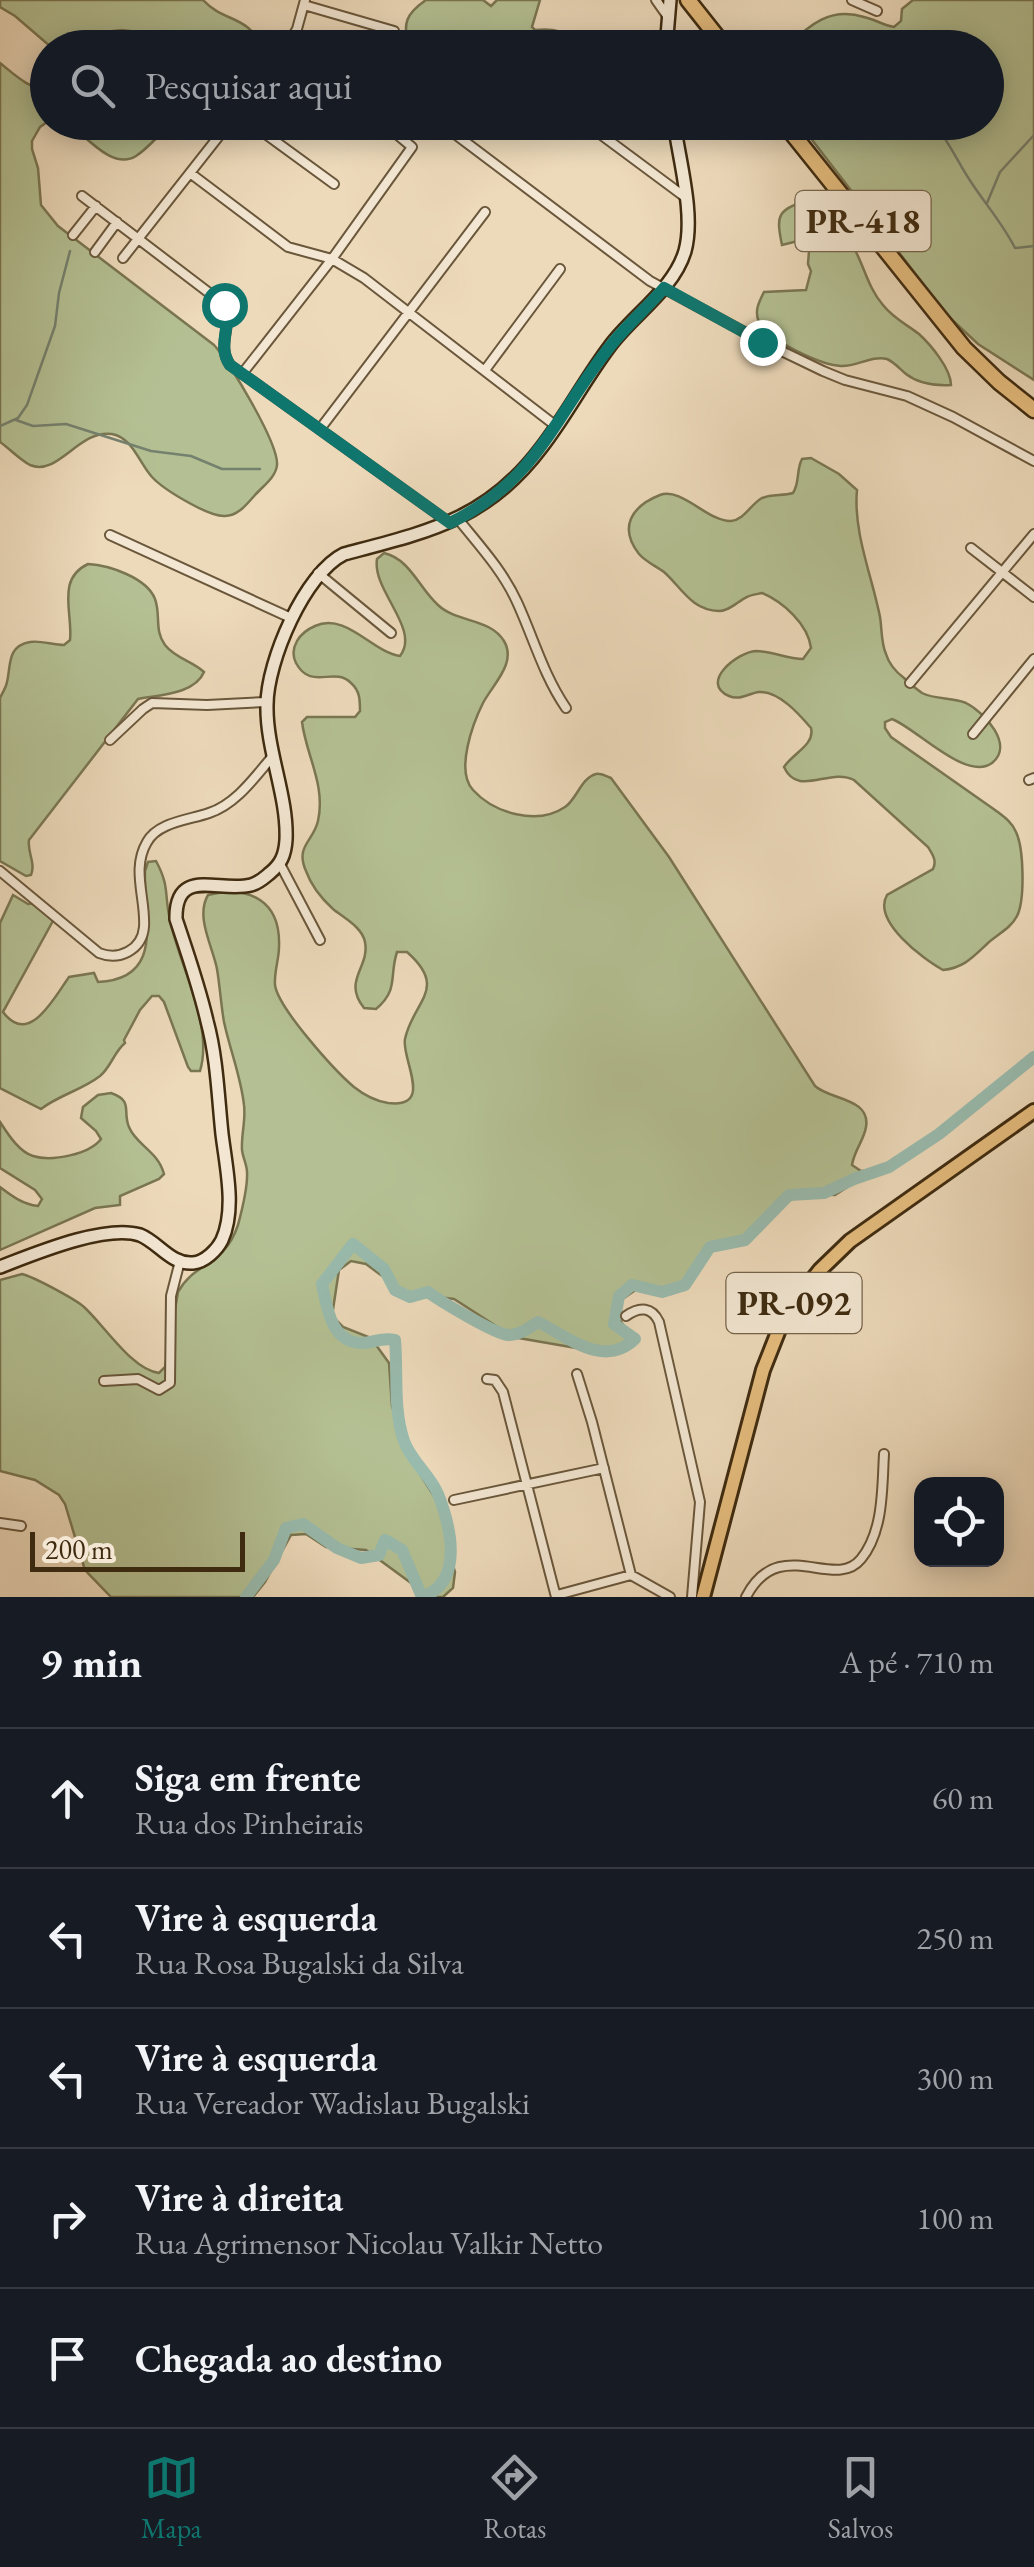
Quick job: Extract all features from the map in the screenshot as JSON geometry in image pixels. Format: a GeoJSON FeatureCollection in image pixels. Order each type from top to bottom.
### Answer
{"type":"FeatureCollection","features":[{"type":"Feature","properties":{"kind":"highway"},"geometry":{"type":"LineString","coordinates":[[688,0],[712,30]]}},
{"type":"Feature","properties":{"kind":"highway","name":"PR-418"},"geometry":{"type":"LineString","coordinates":[[797,140],[964,348],[1034,410]]}},
{"type":"Feature","properties":{"kind":"main road"},"geometry":{"type":"LineString","coordinates":[[665,1],[667,30]]}},
{"type":"Feature","properties":{"kind":"main road"},"geometry":{"type":"LineString","coordinates":[[0,1266],[62,1244],[111,1234],[145,1237],[180,1261],[194,1263],[206,1258],[223,1238],[229,1206],[217,1076],[208,1025],[176,918],[176,902],[191,886],[257,884],[280,864],[286,840],[285,823],[266,702],[292,618],[318,574],[334,559],[454,521],[500,492],[530,463],[611,344],[664,288],[684,254],[688,230],[677,140]]}},
{"type":"Feature","properties":{"kind":"main road","name":"PR-092"},"geometry":{"type":"LineString","coordinates":[[703,1597],[763,1370],[780,1327],[799,1295],[850,1241],[1034,1112]]}},
{"type":"Feature","properties":{"kind":"street"},"geometry":{"type":"LineString","coordinates":[[852,0],[877,10]]}},
{"type":"Feature","properties":{"kind":"street"},"geometry":{"type":"LineString","coordinates":[[295,30],[305,3],[391,30]]}},
{"type":"Feature","properties":{"kind":"street"},"geometry":{"type":"LineString","coordinates":[[123,258],[216,140]]}},
{"type":"Feature","properties":{"kind":"street"},"geometry":{"type":"LineString","coordinates":[[273,140],[334,184]]}},
{"type":"Feature","properties":{"kind":"street"},"geometry":{"type":"LineString","coordinates":[[242,374],[332,259],[412,147],[404,140]]}},
{"type":"Feature","properties":{"kind":"street"},"geometry":{"type":"LineString","coordinates":[[463,140],[637,273],[823,371],[928,404],[1034,461]]}},
{"type":"Feature","properties":{"kind":"street"},"geometry":{"type":"LineString","coordinates":[[608,140],[685,197]]}},
{"type":"Feature","properties":{"kind":"street"},"geometry":{"type":"LineString","coordinates":[[190,174],[288,246],[332,259],[364,278],[556,426]]}},
{"type":"Feature","properties":{"kind":"street"},"geometry":{"type":"LineString","coordinates":[[82,196],[224,305],[228,314],[224,356],[230,365],[454,521],[497,568],[516,600],[550,684],[566,708]]}},
{"type":"Feature","properties":{"kind":"street"},"geometry":{"type":"LineString","coordinates":[[73,234],[96,206]]}},
{"type":"Feature","properties":{"kind":"street"},"geometry":{"type":"LineString","coordinates":[[320,429],[485,212]]}},
{"type":"Feature","properties":{"kind":"street"},"geometry":{"type":"LineString","coordinates":[[95,252],[117,222]]}},
{"type":"Feature","properties":{"kind":"street"},"geometry":{"type":"LineString","coordinates":[[485,370],[560,269]]}},
{"type":"Feature","properties":{"kind":"street"},"geometry":{"type":"LineString","coordinates":[[910,684],[1034,534]]}},
{"type":"Feature","properties":{"kind":"street"},"geometry":{"type":"LineString","coordinates":[[110,535],[292,618]]}},
{"type":"Feature","properties":{"kind":"street"},"geometry":{"type":"LineString","coordinates":[[971,548],[1034,597]]}},
{"type":"Feature","properties":{"kind":"street"},"geometry":{"type":"LineString","coordinates":[[318,574],[390,633]]}},
{"type":"Feature","properties":{"kind":"street"},"geometry":{"type":"LineString","coordinates":[[973,734],[1034,659]]}},
{"type":"Feature","properties":{"kind":"street"},"geometry":{"type":"LineString","coordinates":[[110,740],[152,702],[266,702]]}},
{"type":"Feature","properties":{"kind":"street"},"geometry":{"type":"LineString","coordinates":[[0,871],[99,953],[121,956],[138,944],[144,929],[140,863],[145,844],[154,832],[230,803],[272,757]]}},
{"type":"Feature","properties":{"kind":"street"},"geometry":{"type":"LineString","coordinates":[[280,864],[320,940]]}},
{"type":"Feature","properties":{"kind":"street"},"geometry":{"type":"LineString","coordinates":[[104,1381],[138,1379],[159,1390],[170,1383],[170,1296],[180,1261]]}},
{"type":"Feature","properties":{"kind":"street"},"geometry":{"type":"LineString","coordinates":[[626,1316],[640,1309],[648,1310],[659,1322],[700,1502],[692,1597]]}},
{"type":"Feature","properties":{"kind":"street"},"geometry":{"type":"LineString","coordinates":[[577,1374],[631,1575]]}},
{"type":"Feature","properties":{"kind":"street"},"geometry":{"type":"LineString","coordinates":[[488,1379],[499,1383],[503,1392],[556,1596],[631,1575],[670,1597]]}},
{"type":"Feature","properties":{"kind":"street"},"geometry":{"type":"LineString","coordinates":[[746,1597],[759,1577],[775,1568],[798,1565],[843,1569],[858,1563],[878,1519],[884,1454]]}},
{"type":"Feature","properties":{"kind":"street"},"geometry":{"type":"LineString","coordinates":[[454,1500],[604,1468]]}},
{"type":"Feature","properties":{"kind":"street"},"geometry":{"type":"LineString","coordinates":[[0,1523],[21,1526]]}},
{"type":"Feature","properties":{"kind":"green space"},"geometry":{"type":"Polygon","coordinates":[[[0,0],[203,0],[250,30],[31,30],[0,7],[0,0]]]}},
{"type":"Feature","properties":{"kind":"green space"},"geometry":{"type":"Polygon","coordinates":[[[426,0],[483,0],[491,6],[497,0],[540,0],[532,27],[535,30],[406,30],[414,10],[426,0]]]}},
{"type":"Feature","properties":{"kind":"green space"},"geometry":{"type":"Polygon","coordinates":[[[913,0],[1034,0],[1034,380],[978,344],[948,316],[812,140],[1004,140],[1004,30],[806,30],[841,14],[894,27],[901,21],[902,9],[913,0]]]}},
{"type":"Feature","properties":{"kind":"green space"},"geometry":{"type":"Polygon","coordinates":[[[0,63],[30,85],[30,140],[38,168],[41,205],[58,226],[214,345],[262,422],[277,465],[269,481],[245,506],[225,516],[198,508],[158,482],[119,436],[100,434],[89,438],[50,465],[40,467],[26,463],[0,442],[0,63]]]}},
{"type":"Feature","properties":{"kind":"green space"},"geometry":{"type":"Polygon","coordinates":[[[87,140],[154,140],[128,159],[110,156],[87,140]]]}},
{"type":"Feature","properties":{"kind":"green space"},"geometry":{"type":"Polygon","coordinates":[[[809,199],[852,244],[883,305],[934,351],[948,372],[951,385],[916,380],[887,359],[832,365],[783,344],[764,329],[757,314],[764,292],[806,290],[811,271],[810,238],[782,245],[779,226],[785,210],[809,199]]]}},
{"type":"Feature","properties":{"kind":"green space"},"geometry":{"type":"Polygon","coordinates":[[[811,458],[857,490],[860,538],[883,645],[891,664],[922,693],[973,707],[999,738],[998,756],[981,767],[955,760],[892,719],[885,722],[891,737],[995,810],[1014,828],[1019,840],[1022,887],[1017,916],[973,957],[950,969],[934,965],[902,938],[884,905],[887,895],[933,869],[933,855],[928,847],[854,780],[835,777],[806,781],[790,776],[784,767],[807,744],[811,728],[774,695],[759,692],[737,698],[729,696],[718,684],[724,669],[748,653],[762,651],[803,659],[811,648],[800,622],[762,593],[748,596],[723,611],[701,607],[642,557],[629,535],[636,511],[660,495],[677,496],[722,520],[736,520],[762,498],[793,493],[802,459],[811,458]]]}},
{"type":"Feature","properties":{"kind":"green space"},"geometry":{"type":"Polygon","coordinates":[[[384,553],[401,561],[446,611],[490,628],[504,641],[506,665],[483,703],[468,747],[466,771],[473,790],[504,810],[542,816],[565,807],[591,776],[611,778],[669,857],[815,1086],[862,1110],[866,1127],[852,1165],[861,1171],[872,1171],[835,1195],[804,1194],[788,1201],[760,1231],[708,1252],[685,1284],[671,1294],[640,1287],[621,1300],[615,1312],[629,1339],[599,1352],[513,1337],[454,1299],[405,1293],[366,1264],[351,1261],[339,1270],[332,1316],[343,1327],[371,1338],[389,1363],[392,1406],[406,1452],[446,1515],[448,1547],[455,1572],[453,1588],[443,1597],[424,1597],[366,1550],[326,1547],[306,1534],[291,1535],[253,1597],[111,1597],[85,1570],[59,1495],[35,1480],[0,1471],[0,1280],[22,1274],[54,1289],[84,1307],[139,1364],[159,1373],[165,1367],[178,1292],[232,1239],[247,1185],[242,1150],[244,1105],[204,922],[208,895],[237,892],[260,900],[268,908],[278,931],[275,985],[296,1023],[334,1068],[362,1093],[388,1103],[402,1103],[410,1098],[413,1081],[405,1039],[425,995],[426,976],[407,952],[397,952],[388,995],[376,1009],[364,1008],[356,990],[364,959],[363,937],[317,892],[303,863],[320,808],[318,783],[302,722],[307,717],[355,717],[360,703],[356,689],[344,678],[309,676],[302,671],[294,649],[305,632],[326,623],[348,628],[400,656],[405,634],[377,571],[377,559],[384,553]]]}},
{"type":"Feature","properties":{"kind":"green space"},"geometry":{"type":"Polygon","coordinates":[[[88,564],[116,570],[144,585],[155,599],[165,645],[204,672],[185,689],[138,699],[29,840],[32,871],[26,876],[0,861],[0,698],[17,648],[34,642],[64,645],[70,640],[69,588],[78,570],[88,564]]]}},
{"type":"Feature","properties":{"kind":"green space"},"geometry":{"type":"Polygon","coordinates":[[[156,861],[165,884],[174,938],[199,1015],[203,1053],[200,1071],[188,1067],[164,1002],[159,996],[152,996],[140,1010],[125,1043],[93,1081],[41,1109],[0,1088],[0,923],[13,895],[28,904],[38,903],[54,919],[3,1012],[22,1024],[40,1016],[69,977],[94,973],[98,982],[134,970],[146,943],[145,871],[148,862],[156,861]]]}},
{"type":"Feature","properties":{"kind":"green space"},"geometry":{"type":"Polygon","coordinates":[[[111,1093],[123,1099],[132,1133],[157,1159],[164,1174],[120,1196],[120,1205],[95,1208],[0,1250],[0,1187],[32,1205],[38,1206],[42,1199],[35,1190],[0,1168],[0,1122],[28,1154],[41,1158],[70,1155],[101,1139],[81,1118],[83,1107],[98,1095],[111,1093]]]}},
{"type":"Feature","properties":{"kind":"waterway"},"geometry":{"type":"LineString","coordinates":[[987,203],[1000,172],[1034,135]]}},
{"type":"Feature","properties":{"kind":"waterway"},"geometry":{"type":"LineString","coordinates":[[946,140],[1015,248],[1034,246]]}},
{"type":"Feature","properties":{"kind":"waterway"},"geometry":{"type":"LineString","coordinates":[[0,426],[18,418],[27,405],[55,326],[70,251]]}},
{"type":"Feature","properties":{"kind":"waterway"},"geometry":{"type":"LineString","coordinates":[[16,420],[33,426],[66,424],[151,451],[191,456],[222,469],[260,469]]}},
{"type":"Feature","properties":{"kind":"waterway"},"geometry":{"type":"LineString","coordinates":[[423,1597],[444,1579],[449,1566],[450,1537],[438,1494],[407,1448],[401,1429],[395,1340],[364,1343],[344,1338],[332,1323],[322,1284],[353,1244],[384,1269],[395,1290],[410,1297],[428,1292],[508,1335],[538,1322],[586,1347],[611,1351],[635,1339],[614,1324],[619,1296],[632,1285],[662,1292],[685,1285],[710,1247],[745,1240],[789,1195],[824,1193],[889,1167],[939,1134],[1034,1057]]}},
{"type":"Feature","properties":{"kind":"waterway"},"geometry":{"type":"LineString","coordinates":[[246,1597],[274,1560],[286,1528],[303,1524],[337,1548],[361,1558],[379,1555],[385,1540],[402,1550],[422,1597]]}},
{"type":"Feature","properties":{"kind":"route"},"geometry":{"type":"LineString","coordinates":[[224,305],[228,314],[224,356],[230,365],[450,523],[500,492],[530,463],[611,344],[664,288],[762,342]]}}]}
